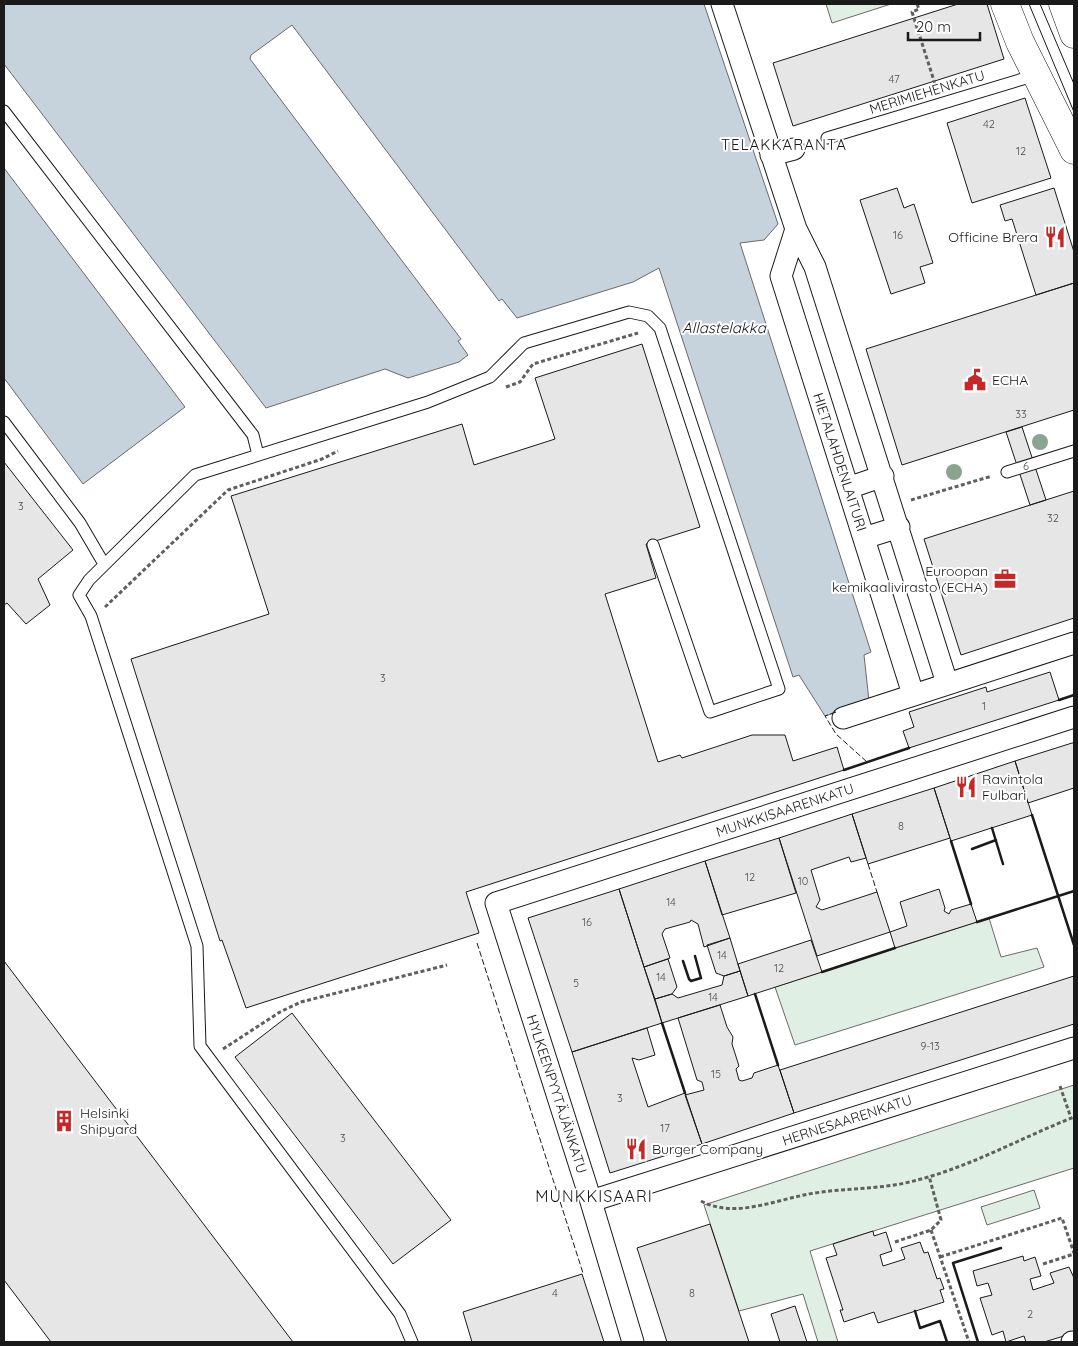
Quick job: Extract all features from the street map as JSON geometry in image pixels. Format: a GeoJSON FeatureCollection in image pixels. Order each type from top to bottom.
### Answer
{"type":"FeatureCollection","features":[{"type":"Feature","properties":{"kind":"main road"},"geometry":{"type":"LineString","coordinates":[[1005,4],[1036,75],[1074,150]]}},
{"type":"Feature","properties":{"kind":"main road"},"geometry":{"type":"LineString","coordinates":[[1063,4],[1074,34]]}},
{"type":"Feature","properties":{"kind":"street"},"geometry":{"type":"LineString","coordinates":[[722,4],[796,230],[815,267],[883,476],[947,684]]}},
{"type":"Feature","properties":{"kind":"street"},"geometry":{"type":"LineString","coordinates":[[771,155],[794,149]]}},
{"type":"Feature","properties":{"kind":"street","name":"HIETALAHDENLAITURI"},"geometry":{"type":"LineString","coordinates":[[796,230],[781,276],[913,694]]}},
{"type":"Feature","properties":{"kind":"street"},"geometry":{"type":"LineString","coordinates":[[848,488],[883,476]]}},
{"type":"Feature","properties":{"kind":"street"},"geometry":{"type":"LineString","coordinates":[[864,538],[899,527]]}},
{"type":"Feature","properties":{"kind":"street"},"geometry":{"type":"LineString","coordinates":[[843,718],[1074,643]]}},
{"type":"Feature","properties":{"kind":"street","name":"MUNKKISAARENKATU"},"geometry":{"type":"LineString","coordinates":[[496,903],[1074,717]]}},
{"type":"Feature","properties":{"kind":"street","name":"HYLKEENPYYTÄJÄNKATU"},"geometry":{"type":"LineString","coordinates":[[496,903],[591,1201],[633,1342]]}},
{"type":"Feature","properties":{"kind":"street","name":"HERNESAARENKATU"},"geometry":{"type":"LineString","coordinates":[[591,1201],[1074,1048]]}},
{"type":"Feature","properties":{"kind":"lane","name":"MERIMIEHENKATU"},"geometry":{"type":"LineString","coordinates":[[827,138],[1036,75]]}},
{"type":"Feature","properties":{"kind":"lane"},"geometry":{"type":"LineString","coordinates":[[4,111],[254,435],[258,455]]}},
{"type":"Feature","properties":{"kind":"lane"},"geometry":{"type":"LineString","coordinates":[[412,1342],[400,1314],[200,1046],[197,946],[91,616],[79,595],[89,580],[104,564],[195,475],[428,402],[490,377],[524,343],[628,312],[648,316],[660,328],[779,689],[710,712],[653,545]]}},
{"type":"Feature","properties":{"kind":"lane"},"geometry":{"type":"LineString","coordinates":[[4,422],[80,523],[104,564]]}},
{"type":"Feature","properties":{"kind":"lane"},"geometry":{"type":"LineString","coordinates":[[1007,472],[1074,451]]}},
{"type":"Feature","properties":{"kind":"path"},"geometry":{"type":"LineString","coordinates":[[917,4],[919,10],[912,12],[941,104]]}},
{"type":"Feature","properties":{"kind":"path"},"geometry":{"type":"LineString","coordinates":[[501,388],[520,382],[533,364],[640,332],[648,316]]}},
{"type":"Feature","properties":{"kind":"path"},"geometry":{"type":"LineString","coordinates":[[89,580],[104,608],[228,490],[322,460],[344,447]]}},
{"type":"Feature","properties":{"kind":"path"},"geometry":{"type":"LineString","coordinates":[[892,505],[1007,472]]}},
{"type":"Feature","properties":{"kind":"path"},"geometry":{"type":"LineString","coordinates":[[220,1051],[280,1012],[301,1002],[447,964]]}},
{"type":"Feature","properties":{"kind":"path"},"geometry":{"type":"LineString","coordinates":[[701,1201],[714,1208],[734,1209],[837,1189],[886,1185],[929,1176],[962,1166],[1073,1117],[1060,1086]]}},
{"type":"Feature","properties":{"kind":"path"},"geometry":{"type":"LineString","coordinates":[[895,1242],[931,1230],[941,1220],[929,1176]]}},
{"type":"Feature","properties":{"kind":"path"},"geometry":{"type":"LineString","coordinates":[[940,1256],[1062,1218],[1074,1254],[1043,1264]]}},
{"type":"Feature","properties":{"kind":"path"},"geometry":{"type":"LineString","coordinates":[[931,1230],[968,1342]]}},
{"type":"Feature","properties":{"kind":"green space"},"geometry":{"type":"Polygon","coordinates":[[[826,4],[891,4],[832,23],[826,4]]]}},
{"type":"Feature","properties":{"kind":"green space"},"geometry":{"type":"Polygon","coordinates":[[[989,918],[1001,957],[1037,948],[1044,967],[795,1045],[775,987],[989,918]]]}},
{"type":"Feature","properties":{"kind":"green space"},"geometry":{"type":"Polygon","coordinates":[[[1074,1085],[1074,1168],[810,1251],[838,1342],[818,1342],[803,1294],[739,1311],[704,1205],[1074,1085]]]}},
{"type":"Feature","properties":{"kind":"green space"},"geometry":{"type":"Polygon","coordinates":[[[1034,1190],[1040,1208],[987,1225],[981,1207],[1034,1190]]]}},
{"type":"Feature","properties":{"kind":"water","name":"Allastelakka"},"geometry":{"type":"Polygon","coordinates":[[[4,4],[704,4],[778,224],[764,240],[740,243],[871,652],[864,655],[869,701],[825,716],[799,675],[793,677],[659,268],[633,282],[517,318],[502,299],[499,301],[292,25],[251,55],[250,59],[461,339],[458,341],[468,355],[459,362],[408,378],[385,369],[266,408],[4,64],[4,4]]]}},
{"type":"Feature","properties":{"kind":"water"},"geometry":{"type":"Polygon","coordinates":[[[4,168],[185,407],[83,484],[4,378],[4,168]]]}},
{"type":"Feature","properties":{"kind":"building"},"geometry":{"type":"Polygon","coordinates":[[[958,4],[987,4],[1004,59],[793,126],[773,63],[958,4]]]}},
{"type":"Feature","properties":{"kind":"building"},"geometry":{"type":"Polygon","coordinates":[[[1025,98],[1051,178],[972,203],[947,123],[1025,98]]]}},
{"type":"Feature","properties":{"kind":"building"},"geometry":{"type":"Polygon","coordinates":[[[897,188],[904,208],[914,204],[933,263],[920,267],[925,283],[891,294],[860,200],[897,188]]]}},
{"type":"Feature","properties":{"kind":"building"},"geometry":{"type":"Polygon","coordinates":[[[1054,188],[1074,252],[1074,283],[1036,295],[1012,219],[1005,221],[1000,205],[1054,188]]]}},
{"type":"Feature","properties":{"kind":"building","name":"ECHA"},"geometry":{"type":"Polygon","coordinates":[[[1074,283],[1074,410],[902,465],[866,349],[1074,283]]]}},
{"type":"Feature","properties":{"kind":"building"},"geometry":{"type":"Polygon","coordinates":[[[642,344],[700,527],[646,544],[656,578],[605,594],[658,762],[680,755],[682,758],[752,735],[785,735],[793,761],[837,747],[844,770],[466,892],[479,933],[246,1008],[222,940],[220,941],[131,659],[269,614],[231,496],[462,424],[474,465],[555,439],[535,378],[642,344]]]}},
{"type":"Feature","properties":{"kind":"building"},"geometry":{"type":"Polygon","coordinates":[[[1022,427],[1046,500],[1030,505],[1006,432],[1022,427]]]}},
{"type":"Feature","properties":{"kind":"building"},"geometry":{"type":"Polygon","coordinates":[[[4,462],[73,550],[38,579],[50,605],[26,624],[7,603],[4,605],[4,462]]]}},
{"type":"Feature","properties":{"kind":"building","name":"Euroopan kemikaalivirasto (ECHA)"},"geometry":{"type":"Polygon","coordinates":[[[1074,491],[1074,618],[961,655],[924,539],[1074,491]]]}},
{"type":"Feature","properties":{"kind":"building"},"geometry":{"type":"Polygon","coordinates":[[[1050,672],[1059,700],[909,748],[903,731],[914,727],[909,712],[986,687],[987,692],[1050,672]]]}},
{"type":"Feature","properties":{"kind":"building"},"geometry":{"type":"Polygon","coordinates":[[[1074,743],[1074,788],[1028,803],[1015,761],[1074,743]]]}},
{"type":"Feature","properties":{"kind":"building"},"geometry":{"type":"Polygon","coordinates":[[[1015,761],[1032,815],[951,841],[934,788],[1015,761]]]}},
{"type":"Feature","properties":{"kind":"building"},"geometry":{"type":"Polygon","coordinates":[[[934,788],[950,838],[868,864],[852,814],[934,788]]]}},
{"type":"Feature","properties":{"kind":"building"},"geometry":{"type":"Polygon","coordinates":[[[852,814],[866,858],[851,862],[849,857],[811,870],[820,900],[816,907],[822,910],[877,892],[890,932],[817,956],[779,838],[852,814]]]}},
{"type":"Feature","properties":{"kind":"building"},"geometry":{"type":"Polygon","coordinates":[[[779,838],[796,893],[722,915],[705,861],[779,838]]]}},
{"type":"Feature","properties":{"kind":"building"},"geometry":{"type":"Polygon","coordinates":[[[705,861],[730,938],[704,947],[698,924],[691,920],[690,922],[665,929],[662,934],[670,958],[644,967],[619,889],[705,861]]]}},
{"type":"Feature","properties":{"kind":"building"},"geometry":{"type":"Polygon","coordinates":[[[619,889],[662,1023],[572,1052],[528,918],[619,889]]]}},
{"type":"Feature","properties":{"kind":"building"},"geometry":{"type":"Polygon","coordinates":[[[939,889],[945,908],[944,911],[949,914],[951,910],[971,904],[977,922],[895,948],[890,932],[907,926],[900,902],[939,889]]]}},
{"type":"Feature","properties":{"kind":"building"},"geometry":{"type":"Polygon","coordinates":[[[730,938],[740,971],[724,976],[716,973],[707,945],[730,938]]]}},
{"type":"Feature","properties":{"kind":"building"},"geometry":{"type":"Polygon","coordinates":[[[811,940],[822,972],[748,996],[738,964],[811,940]]]}},
{"type":"Feature","properties":{"kind":"building"},"geometry":{"type":"Polygon","coordinates":[[[668,959],[677,987],[672,994],[655,999],[644,967],[668,959]]]}},
{"type":"Feature","properties":{"kind":"building","name":"Helsinki Shipyard"},"geometry":{"type":"Polygon","coordinates":[[[4,961],[293,1342],[51,1342],[4,1280],[4,961]]]}},
{"type":"Feature","properties":{"kind":"building"},"geometry":{"type":"Polygon","coordinates":[[[740,971],[748,996],[662,1023],[655,999],[672,994],[678,998],[722,985],[724,976],[740,971]]]}},
{"type":"Feature","properties":{"kind":"building"},"geometry":{"type":"Polygon","coordinates":[[[1074,976],[1074,1024],[794,1113],[780,1070],[1074,976]]]}},
{"type":"Feature","properties":{"kind":"building"},"geometry":{"type":"Polygon","coordinates":[[[720,1005],[727,1027],[733,1037],[732,1044],[739,1066],[736,1069],[739,1080],[752,1078],[754,1073],[778,1065],[794,1113],[702,1144],[685,1095],[704,1090],[702,1082],[697,1080],[678,1018],[720,1005]]]}},
{"type":"Feature","properties":{"kind":"building"},"geometry":{"type":"Polygon","coordinates":[[[292,1013],[451,1220],[393,1264],[235,1057],[292,1013]]]}},
{"type":"Feature","properties":{"kind":"building"},"geometry":{"type":"Polygon","coordinates":[[[647,1028],[655,1055],[639,1060],[632,1058],[648,1107],[685,1093],[702,1144],[610,1173],[572,1052],[647,1028]]]}},
{"type":"Feature","properties":{"kind":"building"},"geometry":{"type":"Polygon","coordinates":[[[710,1224],[749,1342],[667,1342],[637,1248],[710,1224]]]}},
{"type":"Feature","properties":{"kind":"building"},"geometry":{"type":"Polygon","coordinates":[[[873,1231],[874,1236],[886,1232],[892,1251],[880,1255],[883,1266],[905,1259],[901,1248],[920,1242],[924,1253],[928,1252],[937,1279],[940,1278],[944,1289],[940,1290],[944,1302],[878,1323],[874,1312],[844,1322],[840,1310],[843,1310],[826,1258],[837,1255],[833,1244],[873,1231]]]}},
{"type":"Feature","properties":{"kind":"building"},"geometry":{"type":"Polygon","coordinates":[[[1023,1256],[1024,1261],[1035,1257],[1041,1276],[1030,1279],[1033,1290],[1054,1283],[1050,1273],[1069,1267],[1074,1278],[1074,1333],[1044,1342],[1026,1342],[1024,1336],[1006,1342],[1003,1331],[992,1335],[980,1298],[992,1295],[988,1283],[977,1286],[973,1271],[1023,1256]]]}},
{"type":"Feature","properties":{"kind":"building"},"geometry":{"type":"Polygon","coordinates":[[[582,1274],[604,1342],[472,1342],[463,1312],[582,1274]]]}},
{"type":"Feature","properties":{"kind":"building"},"geometry":{"type":"Polygon","coordinates":[[[795,1306],[807,1342],[780,1342],[771,1314],[795,1306]]]}},
{"type":"Feature","properties":{"kind":"tram line"},"geometry":{"type":"LineString","coordinates":[[1029,4],[1074,112]]}},
{"type":"Feature","properties":{"kind":"tram line"},"geometry":{"type":"LineString","coordinates":[[1040,4],[1074,84]]}},
{"type":"Feature","properties":{"kind":"fence"},"geometry":{"type":"LineString","coordinates":[[836,712],[825,716],[836,734],[867,762]]}},
{"type":"Feature","properties":{"kind":"fence"},"geometry":{"type":"LineString","coordinates":[[868,864],[877,892]]}},
{"type":"Feature","properties":{"kind":"fence"},"geometry":{"type":"LineString","coordinates":[[477,943],[583,1273]]}},
{"type":"Feature","properties":{"kind":"wall"},"geometry":{"type":"LineString","coordinates":[[1059,700],[1074,695]]}},
{"type":"Feature","properties":{"kind":"wall"},"geometry":{"type":"LineString","coordinates":[[844,770],[909,748]]}},
{"type":"Feature","properties":{"kind":"wall"},"geometry":{"type":"LineString","coordinates":[[1032,815],[1074,945]]}},
{"type":"Feature","properties":{"kind":"wall"},"geometry":{"type":"LineString","coordinates":[[992,828],[1003,864]]}},
{"type":"Feature","properties":{"kind":"wall"},"geometry":{"type":"LineString","coordinates":[[972,849],[996,840]]}},
{"type":"Feature","properties":{"kind":"wall"},"geometry":{"type":"LineString","coordinates":[[951,841],[971,904]]}},
{"type":"Feature","properties":{"kind":"wall"},"geometry":{"type":"LineString","coordinates":[[977,922],[1074,891]]}},
{"type":"Feature","properties":{"kind":"wall"},"geometry":{"type":"LineString","coordinates":[[822,972],[895,948]]}},
{"type":"Feature","properties":{"kind":"wall"},"geometry":{"type":"LineString","coordinates":[[683,961],[691,981],[701,978],[695,956]]}},
{"type":"Feature","properties":{"kind":"wall"},"geometry":{"type":"LineString","coordinates":[[755,994],[778,1065]]}},
{"type":"Feature","properties":{"kind":"wall"},"geometry":{"type":"LineString","coordinates":[[662,1023],[685,1093]]}},
{"type":"Feature","properties":{"kind":"wall"},"geometry":{"type":"LineString","coordinates":[[978,1342],[953,1263],[1001,1248]]}},
{"type":"Feature","properties":{"kind":"wall"},"geometry":{"type":"LineString","coordinates":[[915,1311],[920,1328],[940,1321],[947,1342]]}},
{"type":"Feature","properties":{"kind":"place","name":"Officine Brera"},"geometry":{"type":"Point","coordinates":[1055,237]}},
{"type":"Feature","properties":{"kind":"place","name":"ECHA"},"geometry":{"type":"Point","coordinates":[975,380]}},
{"type":"Feature","properties":{"kind":"place","name":"Euroopan kemikaalivirasto (ECHA)"},"geometry":{"type":"Point","coordinates":[1005,579]}},
{"type":"Feature","properties":{"kind":"place","name":"Ravintola Fulbari"},"geometry":{"type":"Point","coordinates":[966,787]}},
{"type":"Feature","properties":{"kind":"place","name":"Helsinki Shipyard"},"geometry":{"type":"Point","coordinates":[64,1121]}},
{"type":"Feature","properties":{"kind":"place","name":"Burger Company"},"geometry":{"type":"Point","coordinates":[636,1149]}},
{"type":"Feature","properties":{"kind":"district","name":"TELAKKARANTA"},"geometry":{"type":"Point","coordinates":[784,145]}},
{"type":"Feature","properties":{"kind":"district","name":"MUNKKISAARI"},"geometry":{"type":"Point","coordinates":[594,1196]}}]}
